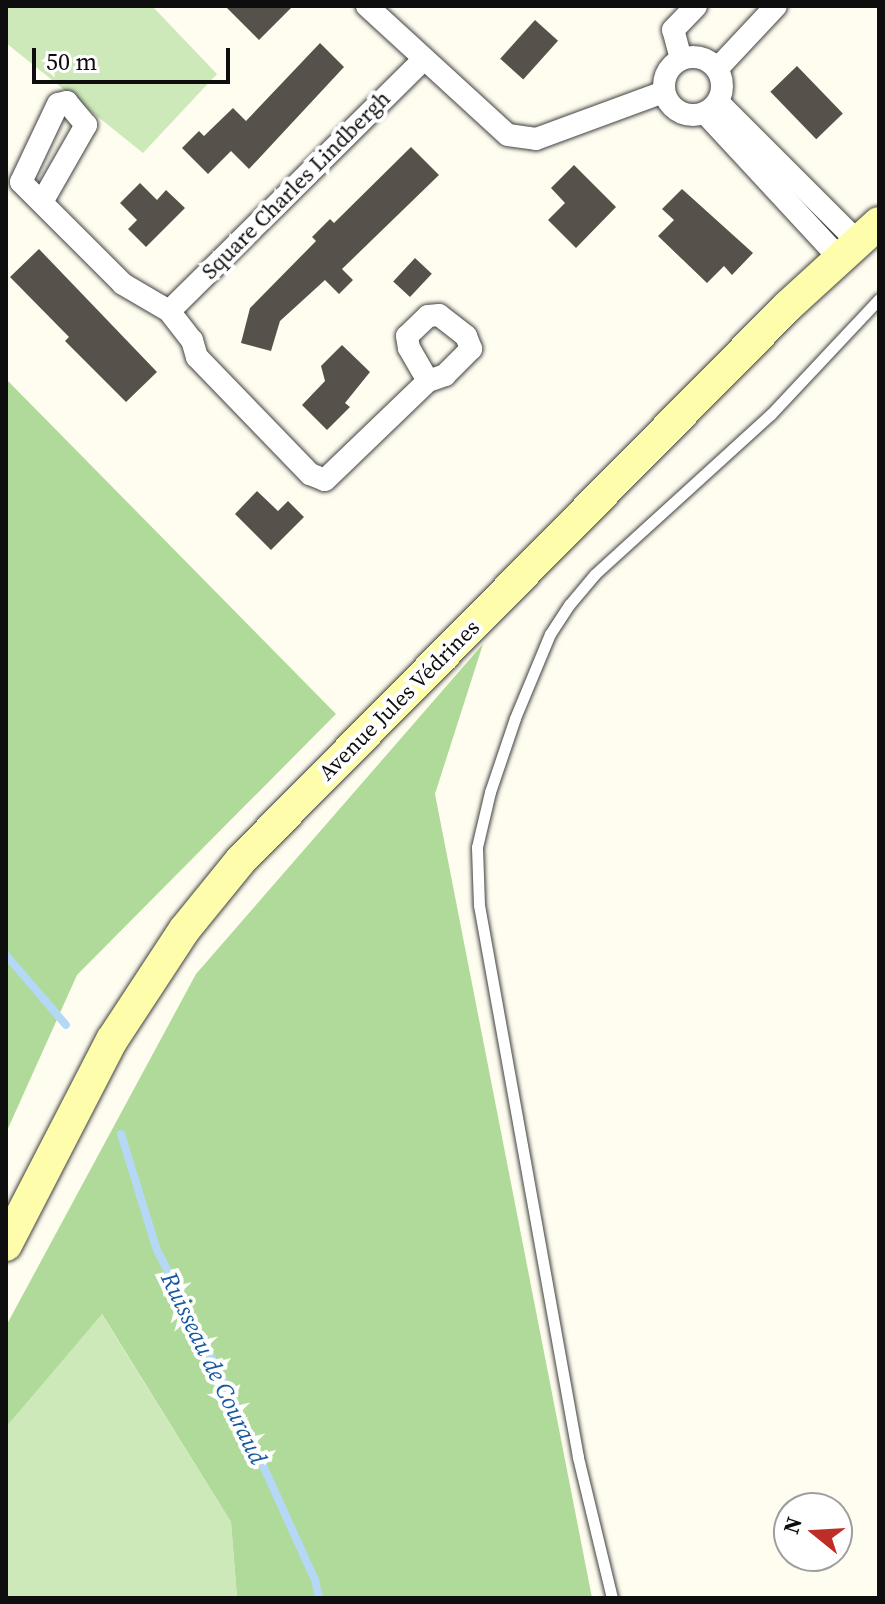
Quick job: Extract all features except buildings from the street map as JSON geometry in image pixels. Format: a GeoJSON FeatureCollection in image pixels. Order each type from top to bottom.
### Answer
{"type":"FeatureCollection","features":[{"type":"Feature","properties":{"kind":"main road","name":"Avenue Jules Védrines"},"geometry":{"type":"LineString","coordinates":[[6,1245],[119,1028],[185,929],[241,860],[788,306],[859,242]]}},
{"type":"Feature","properties":{"kind":"street"},"geometry":{"type":"LineString","coordinates":[[367,6],[508,135],[536,139],[664,92]]}},
{"type":"Feature","properties":{"kind":"street"},"geometry":{"type":"LineString","coordinates":[[681,59],[673,30],[696,6]]}},
{"type":"Feature","properties":{"kind":"street"},"geometry":{"type":"LineString","coordinates":[[717,69],[776,6]]}},
{"type":"Feature","properties":{"kind":"street"},"geometry":{"type":"LineString","coordinates":[[701,57],[717,69],[722,88],[712,107],[681,113],[667,101],[664,92],[666,73],[681,59],[701,57]]}},
{"type":"Feature","properties":{"kind":"street","name":"Square Charles Lindbergh"},"geometry":{"type":"LineString","coordinates":[[169,311],[423,60]]}},
{"type":"Feature","properties":{"kind":"street"},"geometry":{"type":"LineString","coordinates":[[712,107],[859,242]]}},
{"type":"Feature","properties":{"kind":"street"},"geometry":{"type":"LineString","coordinates":[[42,202],[123,284],[169,311],[192,340],[197,357],[310,474],[325,480],[428,381]]}},
{"type":"Feature","properties":{"kind":"lane"},"geometry":{"type":"LineString","coordinates":[[612,1598],[578,1457],[479,905],[477,847],[490,792],[515,718],[550,634],[569,605],[595,574],[771,414],[879,299]]}},
{"type":"Feature","properties":{"kind":"green space"},"geometry":{"type":"Polygon","coordinates":[[[6,6],[152,6],[217,74],[143,153],[6,43],[6,6]]]}},
{"type":"Feature","properties":{"kind":"green space"},"geometry":{"type":"Polygon","coordinates":[[[6,379],[336,714],[77,975],[6,1133],[6,379]]]}},
{"type":"Feature","properties":{"kind":"green space"},"geometry":{"type":"Polygon","coordinates":[[[483,644],[435,794],[592,1598],[237,1598],[231,1522],[102,1314],[6,1427],[6,1326],[196,974],[483,644]]]}},
{"type":"Feature","properties":{"kind":"green space"},"geometry":{"type":"Polygon","coordinates":[[[101,1313],[231,1522],[237,1598],[6,1598],[6,1427],[101,1313]]]}},
{"type":"Feature","properties":{"kind":"waterway","name":"Ruisseau de Couraud"},"geometry":{"type":"LineString","coordinates":[[6,955],[66,1025]]}},
{"type":"Feature","properties":{"kind":"waterway","name":"Ruisseau de Couraud"},"geometry":{"type":"LineString","coordinates":[[121,1134],[157,1250],[236,1406],[315,1580],[319,1598]]}}]}
